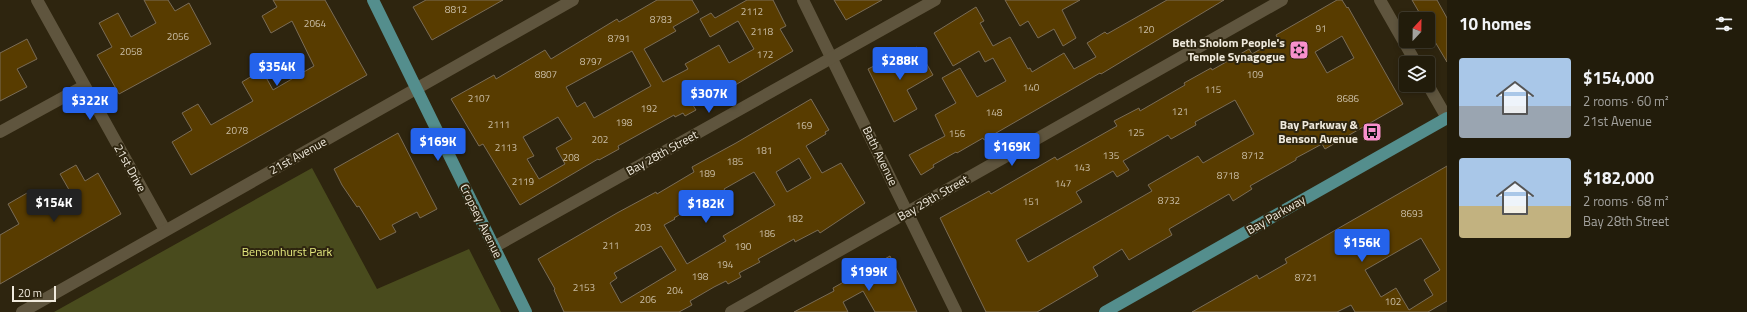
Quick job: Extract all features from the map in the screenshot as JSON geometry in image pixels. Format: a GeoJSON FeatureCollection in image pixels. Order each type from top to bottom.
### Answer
{"type":"FeatureCollection","features":[{"type":"Feature","properties":{"kind":"main road","name":"Cropsey Avenue"},"geometry":{"type":"LineString","coordinates":[[373,0],[526,312]]}},
{"type":"Feature","properties":{"kind":"main road","name":"Bay Parkway"},"geometry":{"type":"LineString","coordinates":[[1105,312],[1447,118]]}},
{"type":"Feature","properties":{"kind":"street","name":"21st Drive"},"geometry":{"type":"LineString","coordinates":[[37,0],[165,230]]}},
{"type":"Feature","properties":{"kind":"street","name":"21st Avenue"},"geometry":{"type":"LineString","coordinates":[[22,312],[573,0]]}},
{"type":"Feature","properties":{"kind":"street","name":"Bath Avenue"},"geometry":{"type":"LineString","coordinates":[[803,0],[956,312]]}},
{"type":"Feature","properties":{"kind":"street","name":"Bay 28th Street"},"geometry":{"type":"LineString","coordinates":[[494,247],[935,0]]}},
{"type":"Feature","properties":{"kind":"street","name":"Bay 29th Street"},"geometry":{"type":"LineString","coordinates":[[731,312],[1282,0]]}},
{"type":"Feature","properties":{"kind":"street"},"geometry":{"type":"LineString","coordinates":[[1380,0],[1412,56]]}},
{"type":"Feature","properties":{"kind":"street"},"geometry":{"type":"LineString","coordinates":[[0,132],[84,86]]}},
{"type":"Feature","properties":{"kind":"street"},"geometry":{"type":"LineString","coordinates":[[1432,92],[1447,118]]}},
{"type":"Feature","properties":{"kind":"green space","name":"Bensonhurst Park"},"geometry":{"type":"Polygon","coordinates":[[[312,168],[377,289],[469,249],[501,312],[54,312],[312,168]]]}},
{"type":"Feature","properties":{"kind":"building"},"geometry":{"type":"Polygon","coordinates":[[[144,0],[168,0],[175,11],[189,3],[211,44],[119,94],[97,55],[112,47],[99,23],[118,13],[131,37],[156,23],[144,0]]]}},
{"type":"Feature","properties":{"kind":"building"},"geometry":{"type":"Polygon","coordinates":[[[273,0],[325,0],[367,75],[191,175],[172,142],[192,130],[182,113],[198,104],[211,125],[253,101],[242,82],[262,70],[273,90],[314,66],[292,21],[271,33],[262,16],[277,7],[273,0]]]}},
{"type":"Feature","properties":{"kind":"building"},"geometry":{"type":"Polygon","coordinates":[[[426,0],[503,0],[432,40],[413,7],[426,0]]]}},
{"type":"Feature","properties":{"kind":"building"},"geometry":{"type":"Polygon","coordinates":[[[657,0],[692,0],[699,12],[673,27],[676,31],[644,49],[663,82],[688,69],[685,64],[719,45],[729,63],[754,49],[738,21],[710,37],[700,19],[711,13],[715,18],[747,0],[773,0],[786,26],[780,29],[793,51],[720,94],[717,88],[691,102],[696,110],[685,116],[683,113],[675,117],[674,115],[618,146],[619,149],[599,160],[598,159],[520,205],[483,144],[479,146],[451,99],[494,75],[496,79],[545,50],[551,59],[617,19],[619,22],[657,0]],[[632,51],[566,87],[577,107],[585,102],[594,118],[651,86],[632,51]],[[558,117],[523,137],[534,156],[527,159],[539,179],[565,164],[556,148],[572,139],[558,117]]]}},
{"type":"Feature","properties":{"kind":"building"},"geometry":{"type":"Polygon","coordinates":[[[834,0],[882,0],[846,20],[834,0]]]}},
{"type":"Feature","properties":{"kind":"building"},"geometry":{"type":"Polygon","coordinates":[[[1005,0],[1080,0],[1062,10],[1076,38],[1063,46],[1054,29],[1038,38],[1028,21],[1020,26],[1005,0]]]}},
{"type":"Feature","properties":{"kind":"building"},"geometry":{"type":"Polygon","coordinates":[[[1167,0],[1224,0],[1101,74],[1100,73],[984,140],[983,138],[933,165],[934,167],[921,175],[909,155],[945,136],[935,115],[956,103],[942,78],[960,68],[977,97],[1006,81],[993,58],[985,62],[979,51],[953,66],[934,33],[976,7],[984,21],[980,23],[993,46],[1010,37],[1028,69],[1030,68],[1032,72],[1064,53],[1074,69],[1096,57],[1087,43],[1105,32],[1107,34],[1167,0]]]}},
{"type":"Feature","properties":{"kind":"building"},"geometry":{"type":"Polygon","coordinates":[[[1337,0],[1342,0],[1347,8],[1348,7],[1403,104],[1325,149],[1322,144],[1296,158],[1296,160],[1250,186],[1252,189],[1233,201],[1229,194],[1169,229],[1172,235],[1129,260],[1122,249],[1093,267],[1098,276],[1037,312],[986,312],[940,218],[989,191],[991,194],[1055,157],[1057,160],[1117,126],[1114,121],[1139,108],[1140,111],[1211,68],[1212,70],[1249,49],[1252,54],[1278,39],[1276,35],[1337,0]],[[1342,36],[1315,52],[1327,73],[1354,58],[1342,36]],[[1235,100],[1195,122],[1196,125],[1171,139],[1168,135],[1123,161],[1129,170],[1117,177],[1113,171],[1076,192],[1082,202],[1016,240],[1028,262],[1152,191],[1148,185],[1198,156],[1203,163],[1254,134],[1235,100]]]}},
{"type":"Feature","properties":{"kind":"building"},"geometry":{"type":"Polygon","coordinates":[[[1412,0],[1437,0],[1447,18],[1447,62],[1435,42],[1435,12],[1419,12],[1412,0]]]}},
{"type":"Feature","properties":{"kind":"building"},"geometry":{"type":"Polygon","coordinates":[[[27,39],[37,59],[17,69],[27,87],[0,101],[0,53],[27,39]]]}},
{"type":"Feature","properties":{"kind":"building"},"geometry":{"type":"Polygon","coordinates":[[[917,47],[933,75],[907,90],[917,109],[894,122],[868,69],[890,58],[892,61],[917,47]]]}},
{"type":"Feature","properties":{"kind":"building"},"geometry":{"type":"Polygon","coordinates":[[[811,99],[829,130],[825,132],[826,134],[806,146],[822,173],[841,163],[865,203],[820,233],[818,230],[795,242],[794,239],[758,259],[760,262],[739,273],[741,277],[728,284],[726,281],[714,287],[690,301],[692,305],[679,312],[564,312],[554,290],[555,289],[538,259],[617,213],[656,192],[657,194],[694,172],[692,167],[811,99]],[[799,158],[776,172],[787,192],[811,178],[799,158]],[[754,172],[724,189],[727,194],[706,206],[703,201],[664,225],[687,264],[726,241],[723,236],[775,205],[754,172]],[[661,246],[614,273],[617,278],[610,283],[621,303],[676,270],[661,246]]]}},
{"type":"Feature","properties":{"kind":"building"},"geometry":{"type":"Polygon","coordinates":[[[398,133],[437,209],[420,218],[417,212],[392,225],[396,232],[380,240],[359,206],[357,207],[342,185],[334,169],[398,133]]]}},
{"type":"Feature","properties":{"kind":"building"},"geometry":{"type":"Polygon","coordinates":[[[76,165],[85,181],[98,173],[121,214],[0,284],[0,235],[19,224],[8,204],[27,193],[39,214],[55,205],[72,195],[60,174],[76,165]]]}},
{"type":"Feature","properties":{"kind":"building"},"geometry":{"type":"Polygon","coordinates":[[[1447,166],[1447,301],[1428,312],[1355,312],[1351,305],[1337,312],[1192,312],[1257,275],[1259,279],[1287,263],[1285,259],[1447,166]],[[1421,238],[1365,270],[1381,297],[1396,288],[1409,310],[1433,295],[1424,280],[1440,270],[1421,238]]]}},
{"type":"Feature","properties":{"kind":"building"},"geometry":{"type":"Polygon","coordinates":[[[890,256],[917,312],[875,312],[863,291],[843,302],[848,312],[794,312],[834,291],[833,288],[890,256]]]}},
{"type":"Feature","properties":{"kind":"place","name":"Beth Sholom People's Temple Synagogue"},"geometry":{"type":"Point","coordinates":[1299,50]}},
{"type":"Feature","properties":{"kind":"place","name":"Bay Parkway & Benson Avenue"},"geometry":{"type":"Point","coordinates":[1372,132]}}]}
